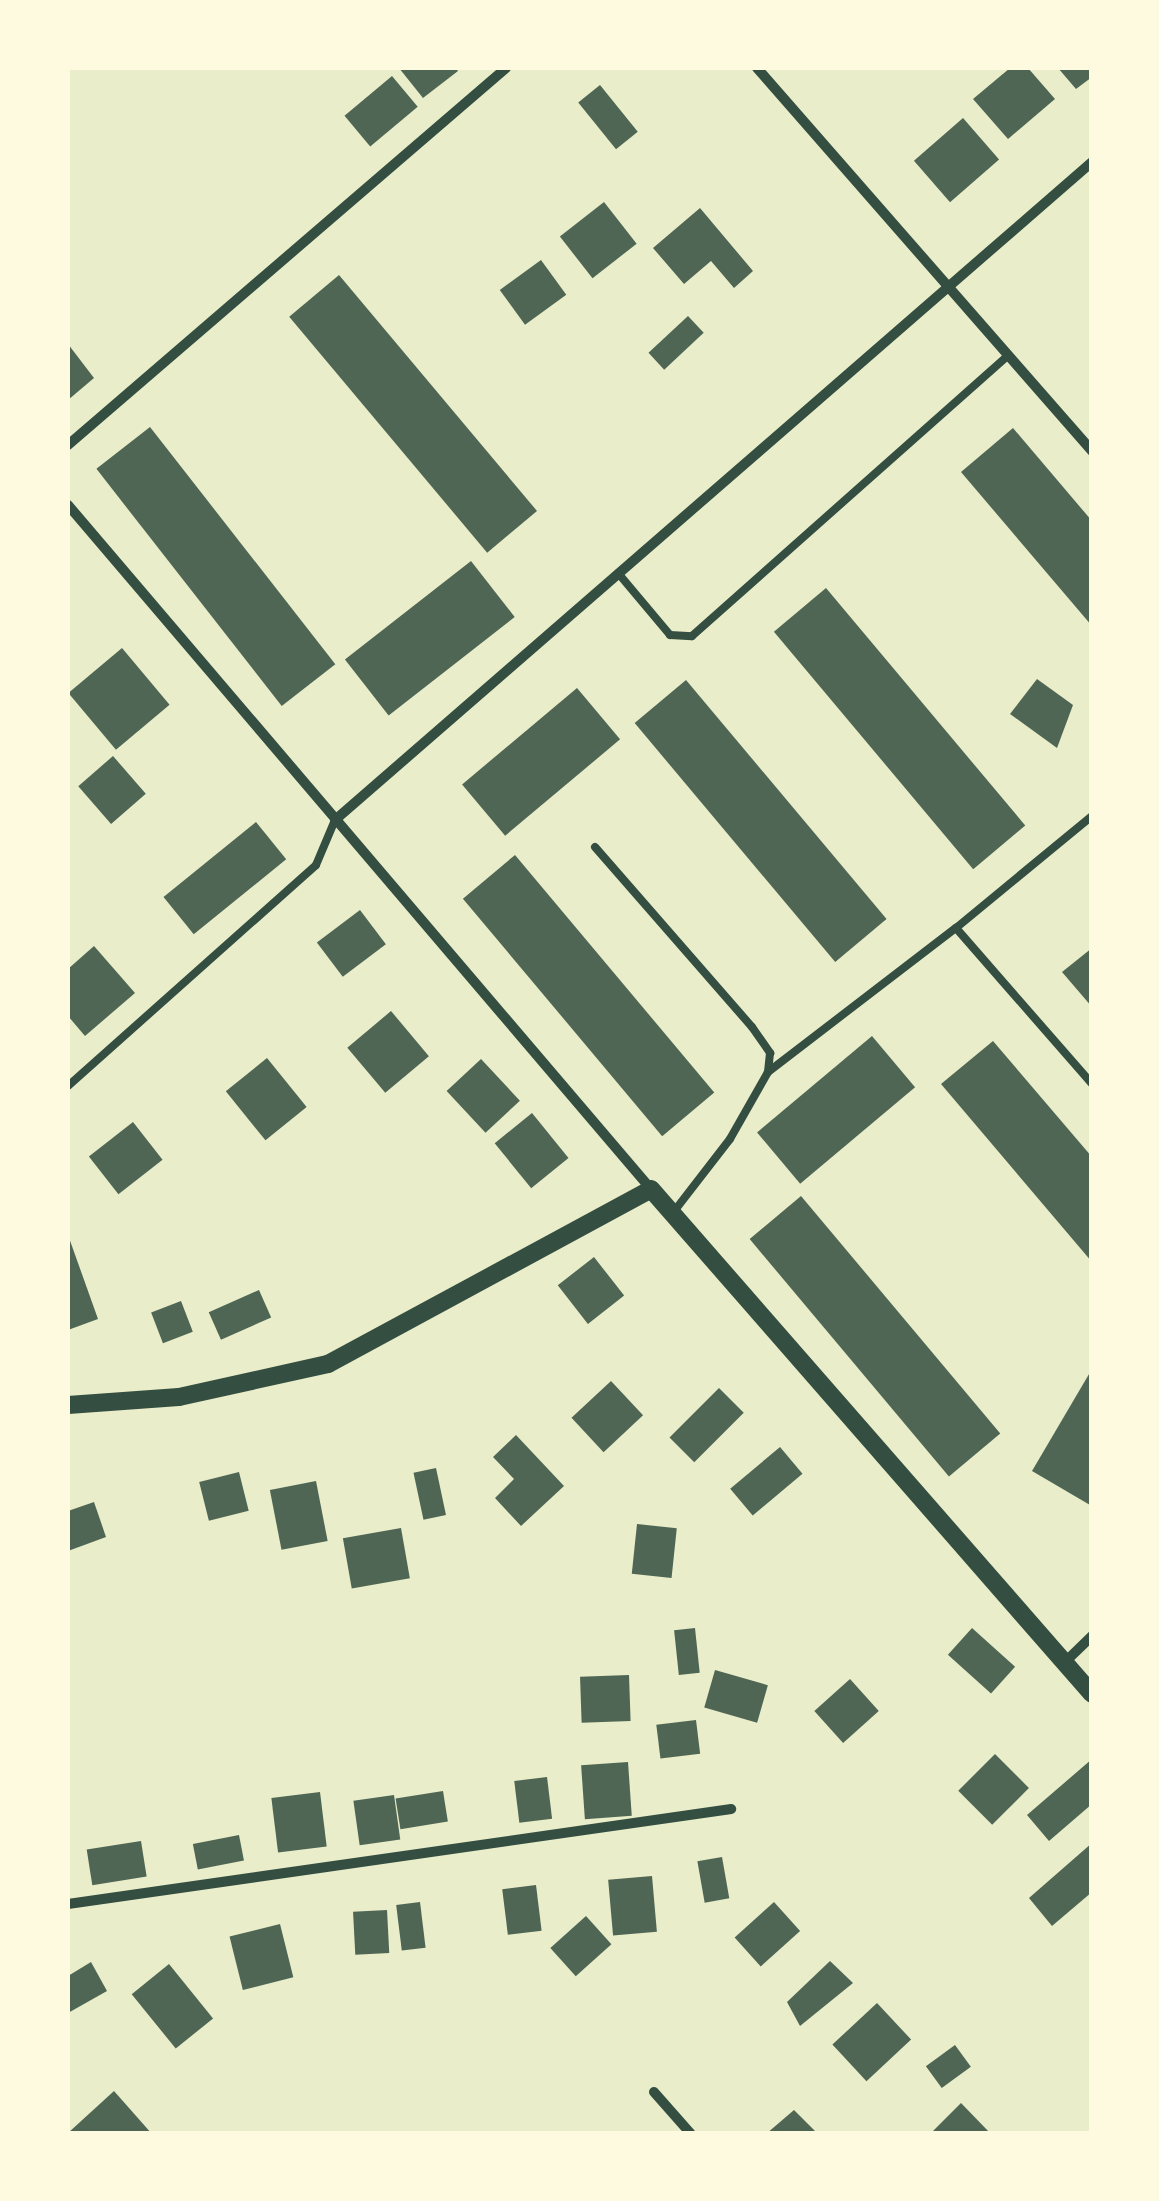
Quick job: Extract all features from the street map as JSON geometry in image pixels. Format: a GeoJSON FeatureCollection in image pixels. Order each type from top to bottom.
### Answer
{"type":"FeatureCollection","features":[{"type":"Feature","properties":{"kind":"street"},"geometry":{"type":"LineString","coordinates":[[68,446],[506,68]]}},
{"type":"Feature","properties":{"kind":"street"},"geometry":{"type":"LineString","coordinates":[[757,68],[1092,451]]}},
{"type":"Feature","properties":{"kind":"street"},"geometry":{"type":"LineString","coordinates":[[336,820],[1092,162]]}},
{"type":"Feature","properties":{"kind":"street"},"geometry":{"type":"LineString","coordinates":[[68,505],[650,1190],[1092,1694]]}},
{"type":"Feature","properties":{"kind":"street"},"geometry":{"type":"LineString","coordinates":[[68,1405],[179,1397],[328,1364],[650,1190]]}},
{"type":"Feature","properties":{"kind":"street"},"geometry":{"type":"LineString","coordinates":[[1064,1662],[1092,1636]]}},
{"type":"Feature","properties":{"kind":"street"},"geometry":{"type":"LineString","coordinates":[[68,1904],[731,1810]]}},
{"type":"Feature","properties":{"kind":"street"},"geometry":{"type":"LineString","coordinates":[[654,2092],[691,2134]]}},
{"type":"Feature","properties":{"kind":"lane"},"geometry":{"type":"LineString","coordinates":[[618,573],[670,636],[692,636],[1008,354]]}},
{"type":"Feature","properties":{"kind":"lane"},"geometry":{"type":"LineString","coordinates":[[672,1214],[730,1139],[768,1072],[956,928],[1092,816]]}},
{"type":"Feature","properties":{"kind":"lane"},"geometry":{"type":"LineString","coordinates":[[68,1086],[316,865],[336,820]]}},
{"type":"Feature","properties":{"kind":"lane"},"geometry":{"type":"LineString","coordinates":[[595,847],[752,1026],[770,1053],[768,1072]]}},
{"type":"Feature","properties":{"kind":"lane"},"geometry":{"type":"LineString","coordinates":[[956,928],[1092,1084]]}},
{"type":"Feature","properties":{"kind":"building"},"geometry":{"type":"Polygon","coordinates":[[[399,68],[456,68],[458,71],[423,98],[399,68]]]}},
{"type":"Feature","properties":{"kind":"building"},"geometry":{"type":"Polygon","coordinates":[[[1010,68],[1028,68],[1055,99],[1008,139],[973,99],[1010,68]]]}},
{"type":"Feature","properties":{"kind":"building"},"geometry":{"type":"Polygon","coordinates":[[[1058,68],[1092,68],[1092,77],[1076,89],[1058,68]]]}},
{"type":"Feature","properties":{"kind":"building"},"geometry":{"type":"Polygon","coordinates":[[[392,76],[418,107],[370,146],[345,116],[392,76]]]}},
{"type":"Feature","properties":{"kind":"building"},"geometry":{"type":"Polygon","coordinates":[[[600,85],[638,132],[616,149],[578,103],[600,85]]]}},
{"type":"Feature","properties":{"kind":"building"},"geometry":{"type":"Polygon","coordinates":[[[963,118],[999,160],[950,202],[914,161],[963,118]]]}},
{"type":"Feature","properties":{"kind":"building"},"geometry":{"type":"Polygon","coordinates":[[[604,202],[637,244],[593,278],[560,236],[604,202]]]}},
{"type":"Feature","properties":{"kind":"building"},"geometry":{"type":"Polygon","coordinates":[[[700,208],[753,271],[734,288],[711,261],[684,284],[653,248],[700,208]]]}},
{"type":"Feature","properties":{"kind":"building"},"geometry":{"type":"Polygon","coordinates":[[[541,260],[566,295],[525,325],[500,290],[541,260]]]}},
{"type":"Feature","properties":{"kind":"building"},"geometry":{"type":"Polygon","coordinates":[[[339,275],[537,511],[487,553],[289,317],[339,275]]]}},
{"type":"Feature","properties":{"kind":"building"},"geometry":{"type":"Polygon","coordinates":[[[688,316],[704,333],[664,370],[649,353],[688,316]]]}},
{"type":"Feature","properties":{"kind":"building"},"geometry":{"type":"Polygon","coordinates":[[[68,344],[94,378],[68,400],[68,344]]]}},
{"type":"Feature","properties":{"kind":"building"},"geometry":{"type":"Polygon","coordinates":[[[150,427],[335,664],[282,706],[96,469],[150,427]]]}},
{"type":"Feature","properties":{"kind":"building"},"geometry":{"type":"Polygon","coordinates":[[[1013,428],[1092,521],[1092,626],[961,472],[1013,428]]]}},
{"type":"Feature","properties":{"kind":"building"},"geometry":{"type":"Polygon","coordinates":[[[471,561],[515,617],[389,715],[345,660],[471,561]]]}},
{"type":"Feature","properties":{"kind":"building"},"geometry":{"type":"Polygon","coordinates":[[[826,588],[1025,825],[973,869],[774,632],[826,588]]]}},
{"type":"Feature","properties":{"kind":"building"},"geometry":{"type":"Polygon","coordinates":[[[122,648],[170,705],[116,750],[68,693],[122,648]]]}},
{"type":"Feature","properties":{"kind":"building"},"geometry":{"type":"Polygon","coordinates":[[[1037,679],[1073,705],[1057,748],[1010,714],[1037,679]]]}},
{"type":"Feature","properties":{"kind":"building"},"geometry":{"type":"Polygon","coordinates":[[[686,680],[887,919],[835,962],[635,723],[686,680]]]}},
{"type":"Feature","properties":{"kind":"building"},"geometry":{"type":"Polygon","coordinates":[[[577,688],[620,739],[505,836],[462,784],[577,688]]]}},
{"type":"Feature","properties":{"kind":"building"},"geometry":{"type":"Polygon","coordinates":[[[113,756],[146,794],[111,824],[78,786],[113,756]]]}},
{"type":"Feature","properties":{"kind":"building"},"geometry":{"type":"Polygon","coordinates":[[[256,822],[286,859],[194,934],[164,897],[256,822]]]}},
{"type":"Feature","properties":{"kind":"building"},"geometry":{"type":"Polygon","coordinates":[[[515,855],[714,1092],[662,1136],[463,899],[515,855]]]}},
{"type":"Feature","properties":{"kind":"building"},"geometry":{"type":"Polygon","coordinates":[[[360,910],[386,944],[343,977],[317,942],[360,910]]]}},
{"type":"Feature","properties":{"kind":"building"},"geometry":{"type":"Polygon","coordinates":[[[94,946],[135,993],[85,1036],[68,1016],[68,969],[94,946]]]}},
{"type":"Feature","properties":{"kind":"building"},"geometry":{"type":"Polygon","coordinates":[[[1092,948],[1092,1007],[1062,972],[1092,948]]]}},
{"type":"Feature","properties":{"kind":"building"},"geometry":{"type":"Polygon","coordinates":[[[391,1011],[429,1056],[385,1093],[347,1048],[391,1011]]]}},
{"type":"Feature","properties":{"kind":"building"},"geometry":{"type":"Polygon","coordinates":[[[872,1036],[915,1087],[800,1184],[757,1132],[872,1036]]]}},
{"type":"Feature","properties":{"kind":"building"},"geometry":{"type":"Polygon","coordinates":[[[993,1041],[1092,1157],[1092,1262],[941,1084],[993,1041]]]}},
{"type":"Feature","properties":{"kind":"building"},"geometry":{"type":"Polygon","coordinates":[[[267,1058],[307,1107],[265,1140],[226,1091],[267,1058]]]}},
{"type":"Feature","properties":{"kind":"building"},"geometry":{"type":"Polygon","coordinates":[[[481,1059],[520,1101],[486,1133],[447,1091],[481,1059]]]}},
{"type":"Feature","properties":{"kind":"building"},"geometry":{"type":"Polygon","coordinates":[[[532,1113],[569,1158],[531,1188],[495,1143],[532,1113]]]}},
{"type":"Feature","properties":{"kind":"building"},"geometry":{"type":"Polygon","coordinates":[[[133,1122],[163,1160],[118,1194],[89,1156],[133,1122]]]}},
{"type":"Feature","properties":{"kind":"building"},"geometry":{"type":"Polygon","coordinates":[[[801,1196],[1000,1433],[949,1477],[750,1239],[801,1196]]]}},
{"type":"Feature","properties":{"kind":"building"},"geometry":{"type":"Polygon","coordinates":[[[68,1235],[98,1319],[68,1330],[68,1235]]]}},
{"type":"Feature","properties":{"kind":"building"},"geometry":{"type":"Polygon","coordinates":[[[594,1257],[624,1296],[588,1324],[558,1285],[594,1257]]]}},
{"type":"Feature","properties":{"kind":"building"},"geometry":{"type":"Polygon","coordinates":[[[259,1290],[271,1317],[221,1340],[209,1312],[259,1290]]]}},
{"type":"Feature","properties":{"kind":"building"},"geometry":{"type":"Polygon","coordinates":[[[181,1301],[193,1332],[163,1343],[151,1312],[181,1301]]]}},
{"type":"Feature","properties":{"kind":"building"},"geometry":{"type":"Polygon","coordinates":[[[1092,1369],[1092,1503],[1090,1505],[1032,1471],[1092,1369]]]}},
{"type":"Feature","properties":{"kind":"building"},"geometry":{"type":"Polygon","coordinates":[[[611,1381],[643,1415],[604,1452],[572,1418],[611,1381]]]}},
{"type":"Feature","properties":{"kind":"building"},"geometry":{"type":"Polygon","coordinates":[[[719,1388],[744,1413],[694,1462],[670,1437],[719,1388]]]}},
{"type":"Feature","properties":{"kind":"building"},"geometry":{"type":"Polygon","coordinates":[[[516,1435],[564,1486],[521,1526],[495,1498],[514,1479],[493,1457],[516,1435]]]}},
{"type":"Feature","properties":{"kind":"building"},"geometry":{"type":"Polygon","coordinates":[[[780,1447],[802,1474],[753,1516],[730,1489],[780,1447]]]}},
{"type":"Feature","properties":{"kind":"building"},"geometry":{"type":"Polygon","coordinates":[[[436,1468],[446,1515],[423,1520],[414,1473],[436,1468]]]}},
{"type":"Feature","properties":{"kind":"building"},"geometry":{"type":"Polygon","coordinates":[[[239,1472],[249,1511],[209,1521],[199,1482],[239,1472]]]}},
{"type":"Feature","properties":{"kind":"building"},"geometry":{"type":"Polygon","coordinates":[[[316,1481],[328,1541],[282,1550],[270,1490],[316,1481]]]}},
{"type":"Feature","properties":{"kind":"building"},"geometry":{"type":"Polygon","coordinates":[[[94,1502],[106,1537],[68,1551],[68,1511],[94,1502]]]}},
{"type":"Feature","properties":{"kind":"building"},"geometry":{"type":"Polygon","coordinates":[[[637,1524],[677,1528],[672,1578],[632,1574],[637,1524]]]}},
{"type":"Feature","properties":{"kind":"building"},"geometry":{"type":"Polygon","coordinates":[[[401,1528],[410,1578],[352,1588],[343,1538],[401,1528]]]}},
{"type":"Feature","properties":{"kind":"building"},"geometry":{"type":"Polygon","coordinates":[[[695,1628],[700,1673],[679,1675],[674,1630],[695,1628]]]}},
{"type":"Feature","properties":{"kind":"building"},"geometry":{"type":"Polygon","coordinates":[[[972,1628],[1015,1667],[991,1694],[948,1655],[972,1628]]]}},
{"type":"Feature","properties":{"kind":"building"},"geometry":{"type":"Polygon","coordinates":[[[715,1670],[768,1685],[757,1723],[704,1707],[715,1670]]]}},
{"type":"Feature","properties":{"kind":"building"},"geometry":{"type":"Polygon","coordinates":[[[629,1675],[631,1721],[582,1723],[580,1677],[629,1675]]]}},
{"type":"Feature","properties":{"kind":"building"},"geometry":{"type":"Polygon","coordinates":[[[850,1679],[879,1711],[843,1743],[814,1711],[850,1679]]]}},
{"type":"Feature","properties":{"kind":"building"},"geometry":{"type":"Polygon","coordinates":[[[696,1720],[700,1754],[660,1759],[656,1725],[696,1720]]]}},
{"type":"Feature","properties":{"kind":"building"},"geometry":{"type":"Polygon","coordinates":[[[995,1754],[1029,1788],[992,1825],[958,1791],[995,1754]]]}},
{"type":"Feature","properties":{"kind":"building"},"geometry":{"type":"Polygon","coordinates":[[[1092,1759],[1092,1804],[1049,1841],[1027,1815],[1092,1759]]]}},
{"type":"Feature","properties":{"kind":"building"},"geometry":{"type":"Polygon","coordinates":[[[628,1762],[632,1816],[585,1819],[581,1765],[628,1762]]]}},
{"type":"Feature","properties":{"kind":"building"},"geometry":{"type":"Polygon","coordinates":[[[547,1777],[552,1819],[519,1823],[514,1781],[547,1777]]]}},
{"type":"Feature","properties":{"kind":"building"},"geometry":{"type":"Polygon","coordinates":[[[443,1791],[448,1822],[400,1829],[396,1799],[443,1791]]]}},
{"type":"Feature","properties":{"kind":"building"},"geometry":{"type":"Polygon","coordinates":[[[320,1792],[327,1847],[278,1853],[271,1798],[320,1792]]]}},
{"type":"Feature","properties":{"kind":"building"},"geometry":{"type":"Polygon","coordinates":[[[394,1795],[400,1840],[360,1845],[353,1801],[394,1795]]]}},
{"type":"Feature","properties":{"kind":"building"},"geometry":{"type":"Polygon","coordinates":[[[239,1835],[244,1861],[198,1869],[193,1844],[239,1835]]]}},
{"type":"Feature","properties":{"kind":"building"},"geometry":{"type":"Polygon","coordinates":[[[141,1841],[147,1877],[92,1885],[87,1850],[141,1841]]]}},
{"type":"Feature","properties":{"kind":"building"},"geometry":{"type":"Polygon","coordinates":[[[1092,1843],[1092,1892],[1052,1926],[1029,1898],[1092,1843]]]}},
{"type":"Feature","properties":{"kind":"building"},"geometry":{"type":"Polygon","coordinates":[[[722,1857],[729,1898],[705,1903],[697,1861],[722,1857]]]}},
{"type":"Feature","properties":{"kind":"building"},"geometry":{"type":"Polygon","coordinates":[[[652,1876],[657,1932],[613,1936],[608,1880],[652,1876]]]}},
{"type":"Feature","properties":{"kind":"building"},"geometry":{"type":"Polygon","coordinates":[[[536,1885],[542,1931],[508,1935],[502,1889],[536,1885]]]}},
{"type":"Feature","properties":{"kind":"building"},"geometry":{"type":"Polygon","coordinates":[[[420,1902],[426,1948],[402,1951],[396,1905],[420,1902]]]}},
{"type":"Feature","properties":{"kind":"building"},"geometry":{"type":"Polygon","coordinates":[[[774,1902],[800,1931],[761,1966],[735,1937],[774,1902]]]}},
{"type":"Feature","properties":{"kind":"building"},"geometry":{"type":"Polygon","coordinates":[[[387,1910],[389,1953],[355,1955],[353,1912],[387,1910]]]}},
{"type":"Feature","properties":{"kind":"building"},"geometry":{"type":"Polygon","coordinates":[[[586,1916],[611,1944],[576,1976],[550,1948],[586,1916]]]}},
{"type":"Feature","properties":{"kind":"building"},"geometry":{"type":"Polygon","coordinates":[[[280,1924],[293,1977],[243,1990],[230,1937],[280,1924]]]}},
{"type":"Feature","properties":{"kind":"building"},"geometry":{"type":"Polygon","coordinates":[[[830,1961],[853,1983],[800,2026],[787,2002],[830,1961]]]}},
{"type":"Feature","properties":{"kind":"building"},"geometry":{"type":"Polygon","coordinates":[[[91,1962],[107,1991],[68,2013],[68,1976],[91,1962]]]}},
{"type":"Feature","properties":{"kind":"building"},"geometry":{"type":"Polygon","coordinates":[[[169,1964],[213,2018],[176,2049],[132,1994],[169,1964]]]}},
{"type":"Feature","properties":{"kind":"building"},"geometry":{"type":"Polygon","coordinates":[[[877,2003],[911,2040],[866,2081],[832,2045],[877,2003]]]}},
{"type":"Feature","properties":{"kind":"building"},"geometry":{"type":"Polygon","coordinates":[[[955,2045],[971,2067],[942,2088],[926,2066],[955,2045]]]}},
{"type":"Feature","properties":{"kind":"building"},"geometry":{"type":"Polygon","coordinates":[[[114,2091],[152,2134],[68,2134],[68,2133],[114,2091]]]}},
{"type":"Feature","properties":{"kind":"building"},"geometry":{"type":"Polygon","coordinates":[[[961,2103],[991,2134],[930,2134],[961,2103]]]}},
{"type":"Feature","properties":{"kind":"building"},"geometry":{"type":"Polygon","coordinates":[[[794,2110],[818,2134],[766,2134],[794,2110]]]}}]}
